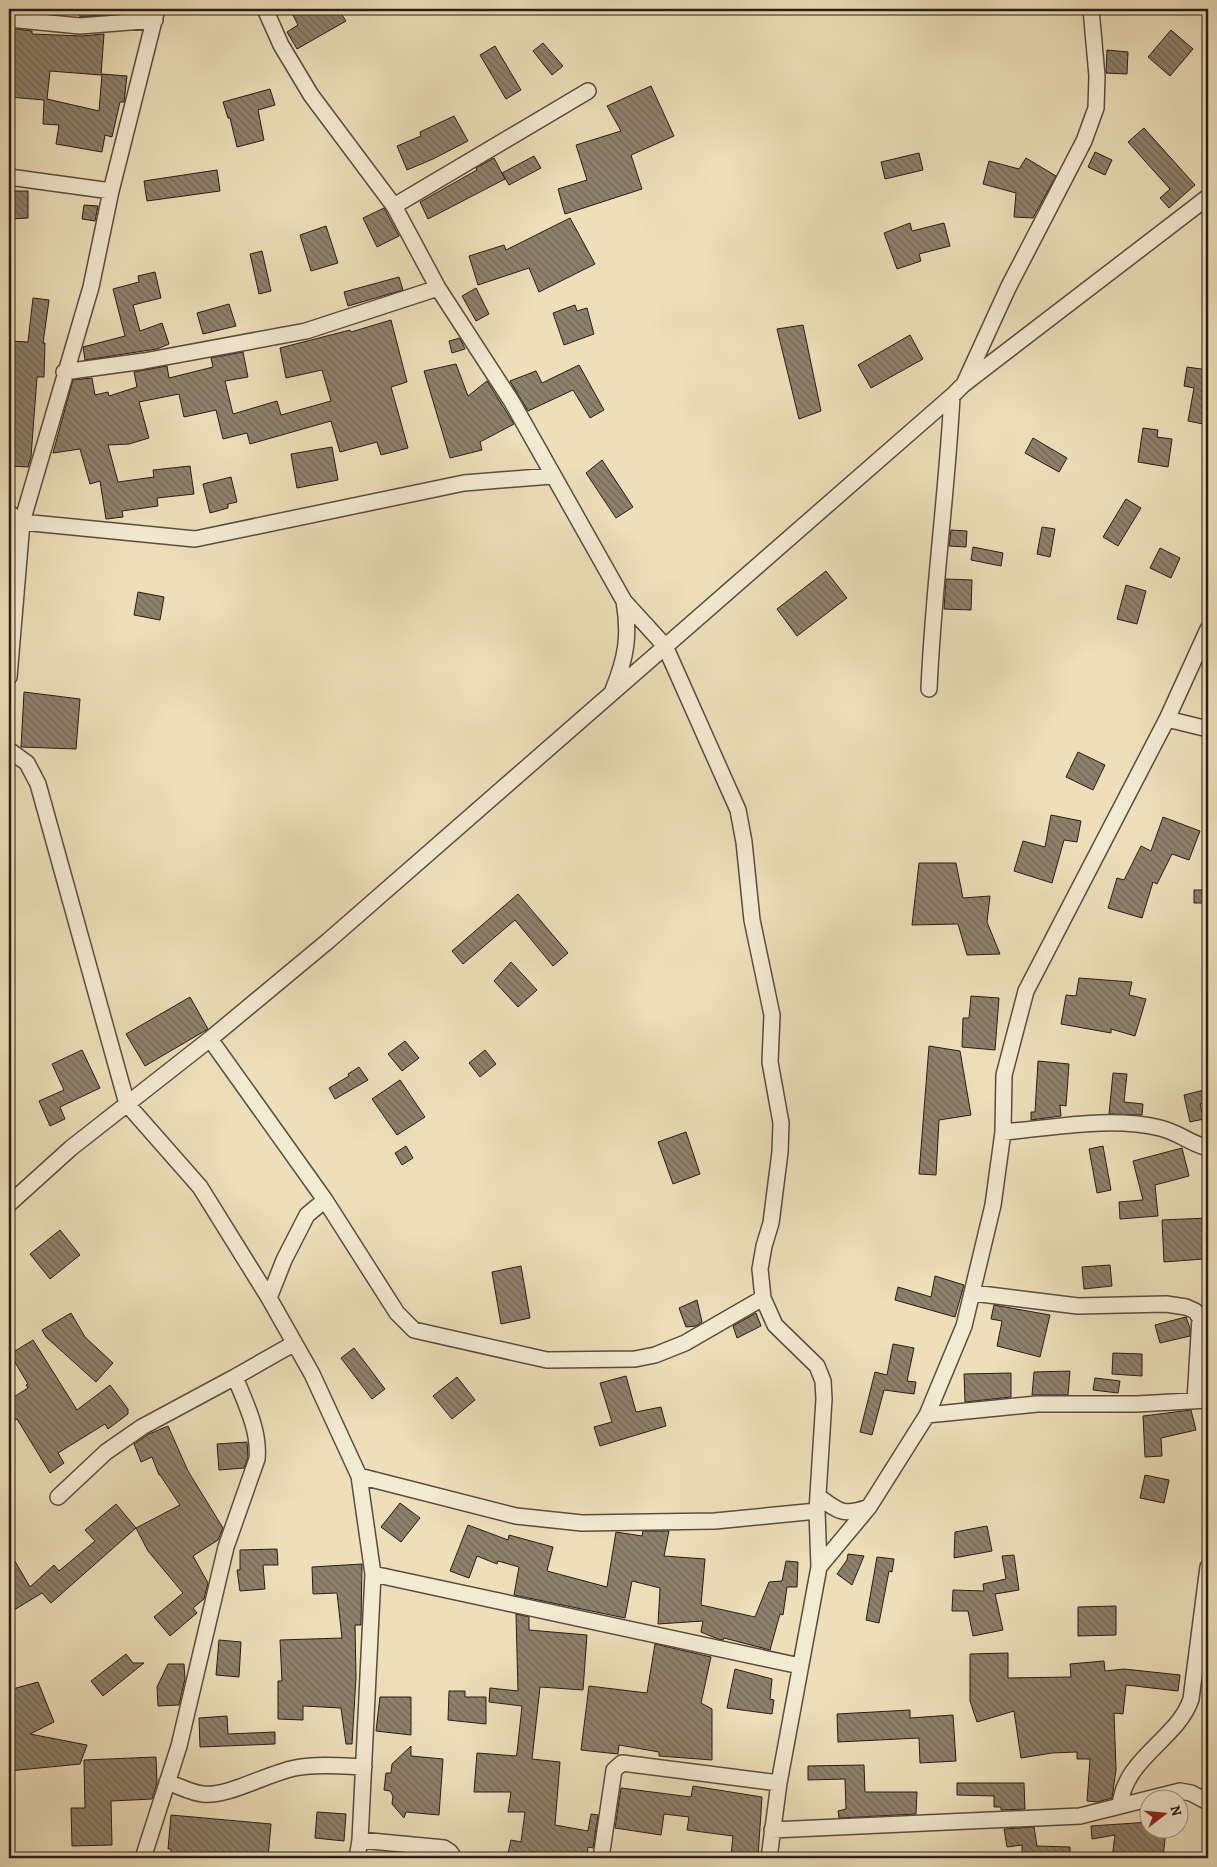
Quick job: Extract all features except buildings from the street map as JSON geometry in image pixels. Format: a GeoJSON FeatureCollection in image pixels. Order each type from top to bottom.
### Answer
{"type":"FeatureCollection","features":[{"type":"Feature","properties":{"kind":"street"},"geometry":{"type":"LineString","coordinates":[[265,9],[281,45],[311,96],[394,206],[438,288],[512,402],[624,601],[665,646],[738,810],[744,842],[752,920],[772,1015],[770,1062],[781,1134],[771,1222],[760,1269],[763,1298],[775,1325],[808,1356],[824,1380],[817,1512],[819,1567],[779,1782],[770,1858]]}},
{"type":"Feature","properties":{"kind":"street"},"geometry":{"type":"LineString","coordinates":[[964,384],[1008,288],[1084,141],[1096,108],[1097,76],[1091,9]]}},
{"type":"Feature","properties":{"kind":"street"},"geometry":{"type":"LineString","coordinates":[[9,19],[80,26],[156,14],[111,191],[91,287],[64,372],[22,522],[9,677]]}},
{"type":"Feature","properties":{"kind":"street"},"geometry":{"type":"LineString","coordinates":[[394,206],[588,91]]}},
{"type":"Feature","properties":{"kind":"street"},"geometry":{"type":"LineString","coordinates":[[9,177],[111,191]]}},
{"type":"Feature","properties":{"kind":"street"},"geometry":{"type":"LineString","coordinates":[[9,1204],[71,1148],[210,1039],[328,941],[964,384],[1208,197]]}},
{"type":"Feature","properties":{"kind":"street"},"geometry":{"type":"LineString","coordinates":[[64,372],[144,361],[306,331],[438,288]]}},
{"type":"Feature","properties":{"kind":"street"},"geometry":{"type":"LineString","coordinates":[[929,689],[936,577],[948,478],[952,396]]}},
{"type":"Feature","properties":{"kind":"street"},"geometry":{"type":"LineString","coordinates":[[9,514],[22,522],[195,539],[464,483],[552,476]]}},
{"type":"Feature","properties":{"kind":"street"},"geometry":{"type":"LineString","coordinates":[[611,693],[622,668],[626,651],[628,627],[624,601]]}},
{"type":"Feature","properties":{"kind":"street"},"geometry":{"type":"LineString","coordinates":[[819,1567],[868,1508],[927,1415],[964,1326],[993,1205],[1003,1132],[1004,1075],[1026,991],[1167,718],[1208,629]]}},
{"type":"Feature","properties":{"kind":"street"},"geometry":{"type":"LineString","coordinates":[[1167,718],[1208,729]]}},
{"type":"Feature","properties":{"kind":"street"},"geometry":{"type":"LineString","coordinates":[[9,750],[26,763],[38,784],[126,1104],[200,1187],[269,1298],[293,1344],[312,1374],[359,1476],[372,1574],[364,1767],[360,1840],[357,1858]]}},
{"type":"Feature","properties":{"kind":"street"},"geometry":{"type":"LineString","coordinates":[[210,1039],[324,1200],[397,1313],[414,1330],[547,1360],[636,1360],[655,1355],[685,1342],[763,1298]]}},
{"type":"Feature","properties":{"kind":"street"},"geometry":{"type":"LineString","coordinates":[[1003,1132],[1109,1123],[1140,1124],[1180,1133],[1195,1145],[1208,1148]]}},
{"type":"Feature","properties":{"kind":"street"},"geometry":{"type":"LineString","coordinates":[[269,1298],[284,1260],[307,1214],[324,1200]]}},
{"type":"Feature","properties":{"kind":"street"},"geometry":{"type":"LineString","coordinates":[[927,1415],[1037,1404],[1137,1404],[1202,1401],[1200,1318],[1195,1311],[1186,1307],[1166,1304],[1078,1306],[973,1293]]}},
{"type":"Feature","properties":{"kind":"street"},"geometry":{"type":"LineString","coordinates":[[58,1497],[106,1452],[142,1428],[293,1344]]}},
{"type":"Feature","properties":{"kind":"street"},"geometry":{"type":"LineString","coordinates":[[142,1858],[179,1746],[226,1547],[257,1459],[258,1449],[250,1414],[235,1377]]}},
{"type":"Feature","properties":{"kind":"street"},"geometry":{"type":"LineString","coordinates":[[359,1476],[516,1516],[582,1523],[715,1521],[817,1512]]}},
{"type":"Feature","properties":{"kind":"street"},"geometry":{"type":"LineString","coordinates":[[818,1496],[844,1513],[853,1513],[868,1508]]}},
{"type":"Feature","properties":{"kind":"street"},"geometry":{"type":"LineString","coordinates":[[1120,1806],[1121,1793],[1148,1751],[1186,1713],[1191,1699],[1208,1567]]}},
{"type":"Feature","properties":{"kind":"street"},"geometry":{"type":"LineString","coordinates":[[372,1574],[800,1666]]}},
{"type":"Feature","properties":{"kind":"street"},"geometry":{"type":"LineString","coordinates":[[601,1858],[614,1770],[622,1763],[779,1782]]}},
{"type":"Feature","properties":{"kind":"street"},"geometry":{"type":"LineString","coordinates":[[167,1782],[205,1794],[235,1788],[269,1774],[295,1768],[316,1766],[364,1767]]}},
{"type":"Feature","properties":{"kind":"street"},"geometry":{"type":"LineString","coordinates":[[772,1830],[1080,1816],[1180,1791],[1191,1793],[1208,1802]]}},
{"type":"Feature","properties":{"kind":"street"},"geometry":{"type":"LineString","coordinates":[[360,1840],[444,1848],[454,1858]]}}]}
